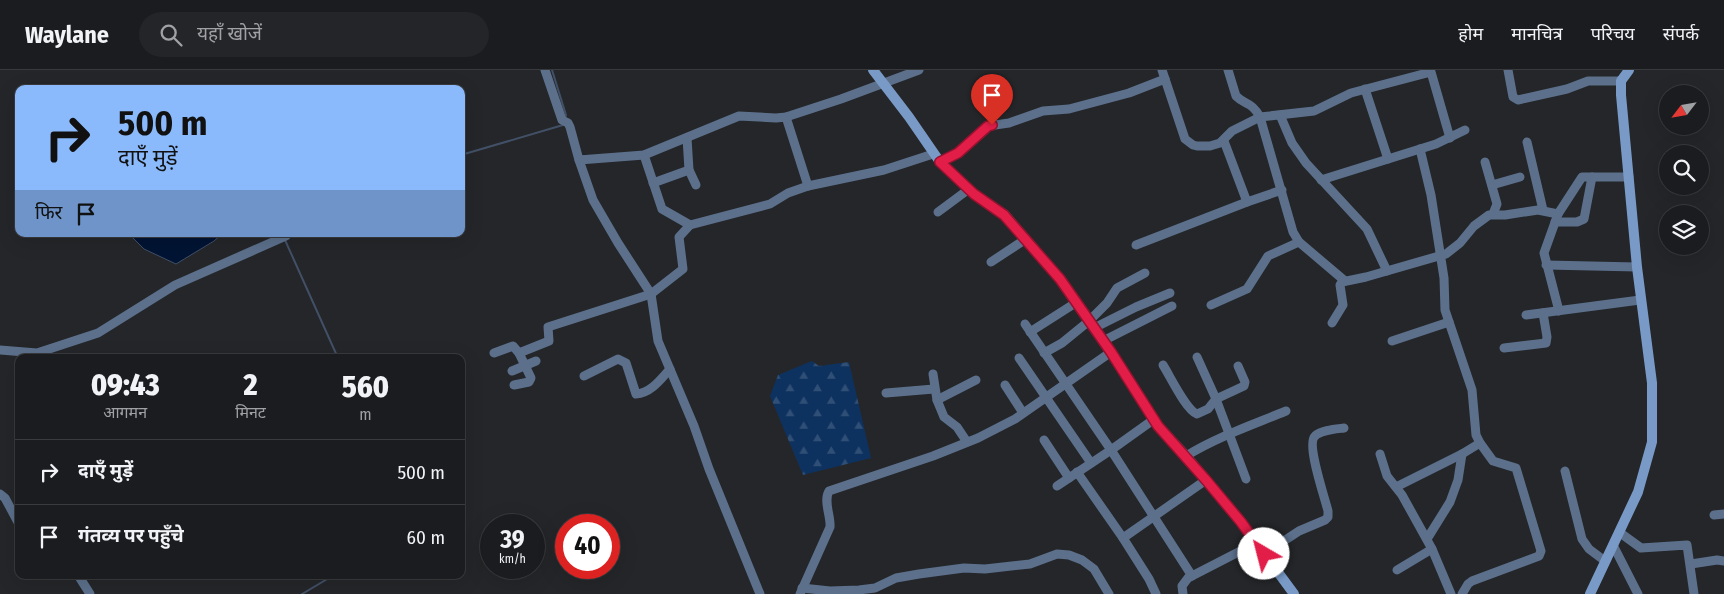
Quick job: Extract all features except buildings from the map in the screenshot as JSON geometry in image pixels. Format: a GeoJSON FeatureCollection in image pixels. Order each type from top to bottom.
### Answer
{"type":"FeatureCollection","features":[{"type":"Feature","properties":{"kind":"street"},"geometry":{"type":"LineString","coordinates":[[545,70],[593,200],[618,244],[651,294],[658,341],[760,594]]}},
{"type":"Feature","properties":{"kind":"street"},"geometry":{"type":"LineString","coordinates":[[873,70],[909,117],[936,158],[969,189],[1004,215],[1060,279],[1111,352],[1153,420],[1241,522],[1294,594]]}},
{"type":"Feature","properties":{"kind":"street"},"geometry":{"type":"LineString","coordinates":[[579,160],[644,156],[739,116],[786,117],[919,70]]}},
{"type":"Feature","properties":{"kind":"street"},"geometry":{"type":"LineString","coordinates":[[1228,70],[1238,99],[1252,105],[1260,117],[1294,232],[1299,242],[1345,281]]}},
{"type":"Feature","properties":{"kind":"street"},"geometry":{"type":"LineString","coordinates":[[1508,70],[1513,97],[1518,100],[1566,89],[1588,81],[1621,81]]}},
{"type":"Feature","properties":{"kind":"street"},"geometry":{"type":"LineString","coordinates":[[1590,594],[1638,492],[1652,442],[1652,383],[1640,300],[1620,95],[1621,81],[1629,70]]}},
{"type":"Feature","properties":{"kind":"street"},"geometry":{"type":"LineString","coordinates":[[519,353],[549,341],[548,328],[651,294],[683,269],[680,236],[690,225],[770,204],[788,193],[808,186],[958,153],[988,126],[1009,123],[1043,111],[1070,108],[1129,93],[1163,74],[1185,139],[1192,145],[1210,146],[1224,140],[1232,130],[1260,117],[1314,111],[1334,100],[1365,88],[1434,71],[1450,138]]}},
{"type":"Feature","properties":{"kind":"street"},"geometry":{"type":"LineString","coordinates":[[1365,88],[1388,159]]}},
{"type":"Feature","properties":{"kind":"street"},"geometry":{"type":"LineString","coordinates":[[1280,115],[1292,143],[1320,180],[1366,229],[1387,271]]}},
{"type":"Feature","properties":{"kind":"street"},"geometry":{"type":"LineString","coordinates":[[786,117],[808,186]]}},
{"type":"Feature","properties":{"kind":"street"},"geometry":{"type":"LineString","coordinates":[[1320,180],[1436,144],[1465,130]]}},
{"type":"Feature","properties":{"kind":"street"},"geometry":{"type":"LineString","coordinates":[[686,138],[689,170],[696,185]]}},
{"type":"Feature","properties":{"kind":"street"},"geometry":{"type":"LineString","coordinates":[[1224,140],[1247,202]]}},
{"type":"Feature","properties":{"kind":"street"},"geometry":{"type":"LineString","coordinates":[[1527,142],[1543,210]]}},
{"type":"Feature","properties":{"kind":"street"},"geometry":{"type":"LineString","coordinates":[[1420,149],[1431,195],[1444,278],[1448,322],[1466,368],[1472,390],[1476,435],[1493,461],[1516,468],[1541,554],[1472,581],[1462,594]]}},
{"type":"Feature","properties":{"kind":"street"},"geometry":{"type":"LineString","coordinates":[[644,156],[662,209],[690,225]]}},
{"type":"Feature","properties":{"kind":"street"},"geometry":{"type":"LineString","coordinates":[[1485,162],[1498,204],[1493,214]]}},
{"type":"Feature","properties":{"kind":"street"},"geometry":{"type":"LineString","coordinates":[[653,183],[689,170]]}},
{"type":"Feature","properties":{"kind":"street"},"geometry":{"type":"LineString","coordinates":[[1559,311],[1544,253],[1557,218],[1579,180],[1585,176],[1629,177]]}},
{"type":"Feature","properties":{"kind":"street"},"geometry":{"type":"LineString","coordinates":[[1492,185],[1520,177]]}},
{"type":"Feature","properties":{"kind":"street"},"geometry":{"type":"LineString","coordinates":[[1332,323],[1343,305],[1340,285],[1345,281],[1440,257],[1453,250],[1474,226],[1493,214],[1505,215],[1543,210],[1557,218],[1577,222],[1584,219],[1592,177]]}},
{"type":"Feature","properties":{"kind":"street"},"geometry":{"type":"LineString","coordinates":[[938,212],[969,189]]}},
{"type":"Feature","properties":{"kind":"street"},"geometry":{"type":"LineString","coordinates":[[1136,245],[1282,190]]}},
{"type":"Feature","properties":{"kind":"street"},"geometry":{"type":"LineString","coordinates":[[0,350],[36,353],[98,333],[175,285],[284,237]]}},
{"type":"Feature","properties":{"kind":"street"},"geometry":{"type":"LineString","coordinates":[[991,262],[1026,239]]}},
{"type":"Feature","properties":{"kind":"street"},"geometry":{"type":"LineString","coordinates":[[1211,305],[1247,289],[1268,256],[1299,242]]}},
{"type":"Feature","properties":{"kind":"street"},"geometry":{"type":"LineString","coordinates":[[1546,265],[1637,267]]}},
{"type":"Feature","properties":{"kind":"street"},"geometry":{"type":"LineString","coordinates":[[1092,324],[1117,288],[1145,273]]}},
{"type":"Feature","properties":{"kind":"street"},"geometry":{"type":"LineString","coordinates":[[1044,353],[1092,324],[1170,293]]}},
{"type":"Feature","properties":{"kind":"street"},"geometry":{"type":"LineString","coordinates":[[1526,315],[1640,300]]}},
{"type":"Feature","properties":{"kind":"street"},"geometry":{"type":"LineString","coordinates":[[1030,332],[1077,302]]}},
{"type":"Feature","properties":{"kind":"street"},"geometry":{"type":"LineString","coordinates":[[1103,341],[1172,306]]}},
{"type":"Feature","properties":{"kind":"street"},"geometry":{"type":"LineString","coordinates":[[1504,348],[1546,343],[1547,337],[1543,313]]}},
{"type":"Feature","properties":{"kind":"street"},"geometry":{"type":"LineString","coordinates":[[1392,341],[1448,322]]}},
{"type":"Feature","properties":{"kind":"street"},"geometry":{"type":"LineString","coordinates":[[1025,324],[1155,516],[1192,576]]}},
{"type":"Feature","properties":{"kind":"street"},"geometry":{"type":"LineString","coordinates":[[494,353],[513,346],[519,353],[531,378],[529,382],[514,385]]}},
{"type":"Feature","properties":{"kind":"street"},"geometry":{"type":"LineString","coordinates":[[512,371],[539,363],[531,349]]}},
{"type":"Feature","properties":{"kind":"street"},"geometry":{"type":"LineString","coordinates":[[1109,594],[1094,569],[1076,558],[1057,554],[1030,564],[985,569],[964,568],[896,578],[875,588],[801,591],[830,527],[831,521],[827,494],[830,491],[967,442],[1008,423],[1066,385],[1111,352]]}},
{"type":"Feature","properties":{"kind":"street"},"geometry":{"type":"LineString","coordinates":[[1197,357],[1216,399],[1246,479]]}},
{"type":"Feature","properties":{"kind":"street"},"geometry":{"type":"LineString","coordinates":[[1019,358],[1091,463]]}},
{"type":"Feature","properties":{"kind":"street"},"geometry":{"type":"LineString","coordinates":[[584,376],[618,359],[626,363],[636,394],[641,394],[658,384],[670,370]]}},
{"type":"Feature","properties":{"kind":"street"},"geometry":{"type":"LineString","coordinates":[[1163,365],[1194,414],[1208,409],[1216,399],[1244,386],[1245,382],[1238,366]]}},
{"type":"Feature","properties":{"kind":"street"},"geometry":{"type":"LineString","coordinates":[[933,374],[934,389],[944,417],[957,427],[967,442]]}},
{"type":"Feature","properties":{"kind":"street"},"geometry":{"type":"LineString","coordinates":[[937,400],[976,380]]}},
{"type":"Feature","properties":{"kind":"street"},"geometry":{"type":"LineString","coordinates":[[1005,385],[1023,413]]}},
{"type":"Feature","properties":{"kind":"street"},"geometry":{"type":"LineString","coordinates":[[886,393],[934,389]]}},
{"type":"Feature","properties":{"kind":"street"},"geometry":{"type":"LineString","coordinates":[[1186,456],[1228,434],[1286,412]]}},
{"type":"Feature","properties":{"kind":"street"},"geometry":{"type":"LineString","coordinates":[[1057,486],[1153,420]]}},
{"type":"Feature","properties":{"kind":"street"},"geometry":{"type":"LineString","coordinates":[[1264,554],[1299,531],[1328,517],[1313,454],[1312,440],[1315,435],[1344,428]]}},
{"type":"Feature","properties":{"kind":"street"},"geometry":{"type":"LineString","coordinates":[[1044,440],[1123,538],[1150,579],[1156,594]]}},
{"type":"Feature","properties":{"kind":"street"},"geometry":{"type":"LineString","coordinates":[[1396,487],[1480,443]]}},
{"type":"Feature","properties":{"kind":"street"},"geometry":{"type":"LineString","coordinates":[[1380,454],[1387,476],[1396,487],[1427,539],[1451,594]]}},
{"type":"Feature","properties":{"kind":"street"},"geometry":{"type":"LineString","coordinates":[[1427,539],[1450,502],[1458,480],[1462,454]]}},
{"type":"Feature","properties":{"kind":"street"},"geometry":{"type":"LineString","coordinates":[[1565,470],[1582,539],[1589,549],[1605,560]]}},
{"type":"Feature","properties":{"kind":"street"},"geometry":{"type":"LineString","coordinates":[[1123,538],[1206,480]]}},
{"type":"Feature","properties":{"kind":"street"},"geometry":{"type":"LineString","coordinates":[[0,494],[5,498],[15,517]]}},
{"type":"Feature","properties":{"kind":"street"},"geometry":{"type":"LineString","coordinates":[[1619,532],[1641,548],[1687,545],[1694,594]]}},
{"type":"Feature","properties":{"kind":"street"},"geometry":{"type":"LineString","coordinates":[[1183,594],[1182,586],[1184,582],[1192,576],[1256,544]]}},
{"type":"Feature","properties":{"kind":"street"},"geometry":{"type":"LineString","coordinates":[[1613,545],[1638,594]]}},
{"type":"Feature","properties":{"kind":"street"},"geometry":{"type":"LineString","coordinates":[[1397,570],[1432,549]]}},
{"type":"Feature","properties":{"kind":"street"},"geometry":{"type":"LineString","coordinates":[[1691,564],[1717,560],[1724,561]]}},
{"type":"Feature","properties":{"kind":"street"},"geometry":{"type":"LineString","coordinates":[[81,579],[90,594]]}},
{"type":"Feature","properties":{"kind":"green space"},"geometry":{"type":"Polygon","coordinates":[[[812,361],[819,366],[849,362],[871,458],[803,475],[770,396],[778,375],[812,361]]]}},
{"type":"Feature","properties":{"kind":"shaded area"},"geometry":{"type":"Polygon","coordinates":[[[132,237],[219,237],[176,264],[144,249],[132,237]]]}},
{"type":"Feature","properties":{"kind":"waterway"},"geometry":{"type":"LineString","coordinates":[[552,70],[566,115],[565,118]]}},
{"type":"Feature","properties":{"kind":"waterway"},"geometry":{"type":"LineString","coordinates":[[465,154],[563,125]]}},
{"type":"Feature","properties":{"kind":"waterway"},"geometry":{"type":"LineString","coordinates":[[285,240],[336,354]]}},
{"type":"Feature","properties":{"kind":"waterway"},"geometry":{"type":"LineString","coordinates":[[302,594],[327,579]]}},
{"type":"Feature","properties":{"kind":"route"},"geometry":{"type":"LineString","coordinates":[[992,125],[988,126],[958,153],[940,162],[974,194],[1004,215],[1060,279],[1111,352],[1153,420],[1241,522],[1264,554]]}}]}
